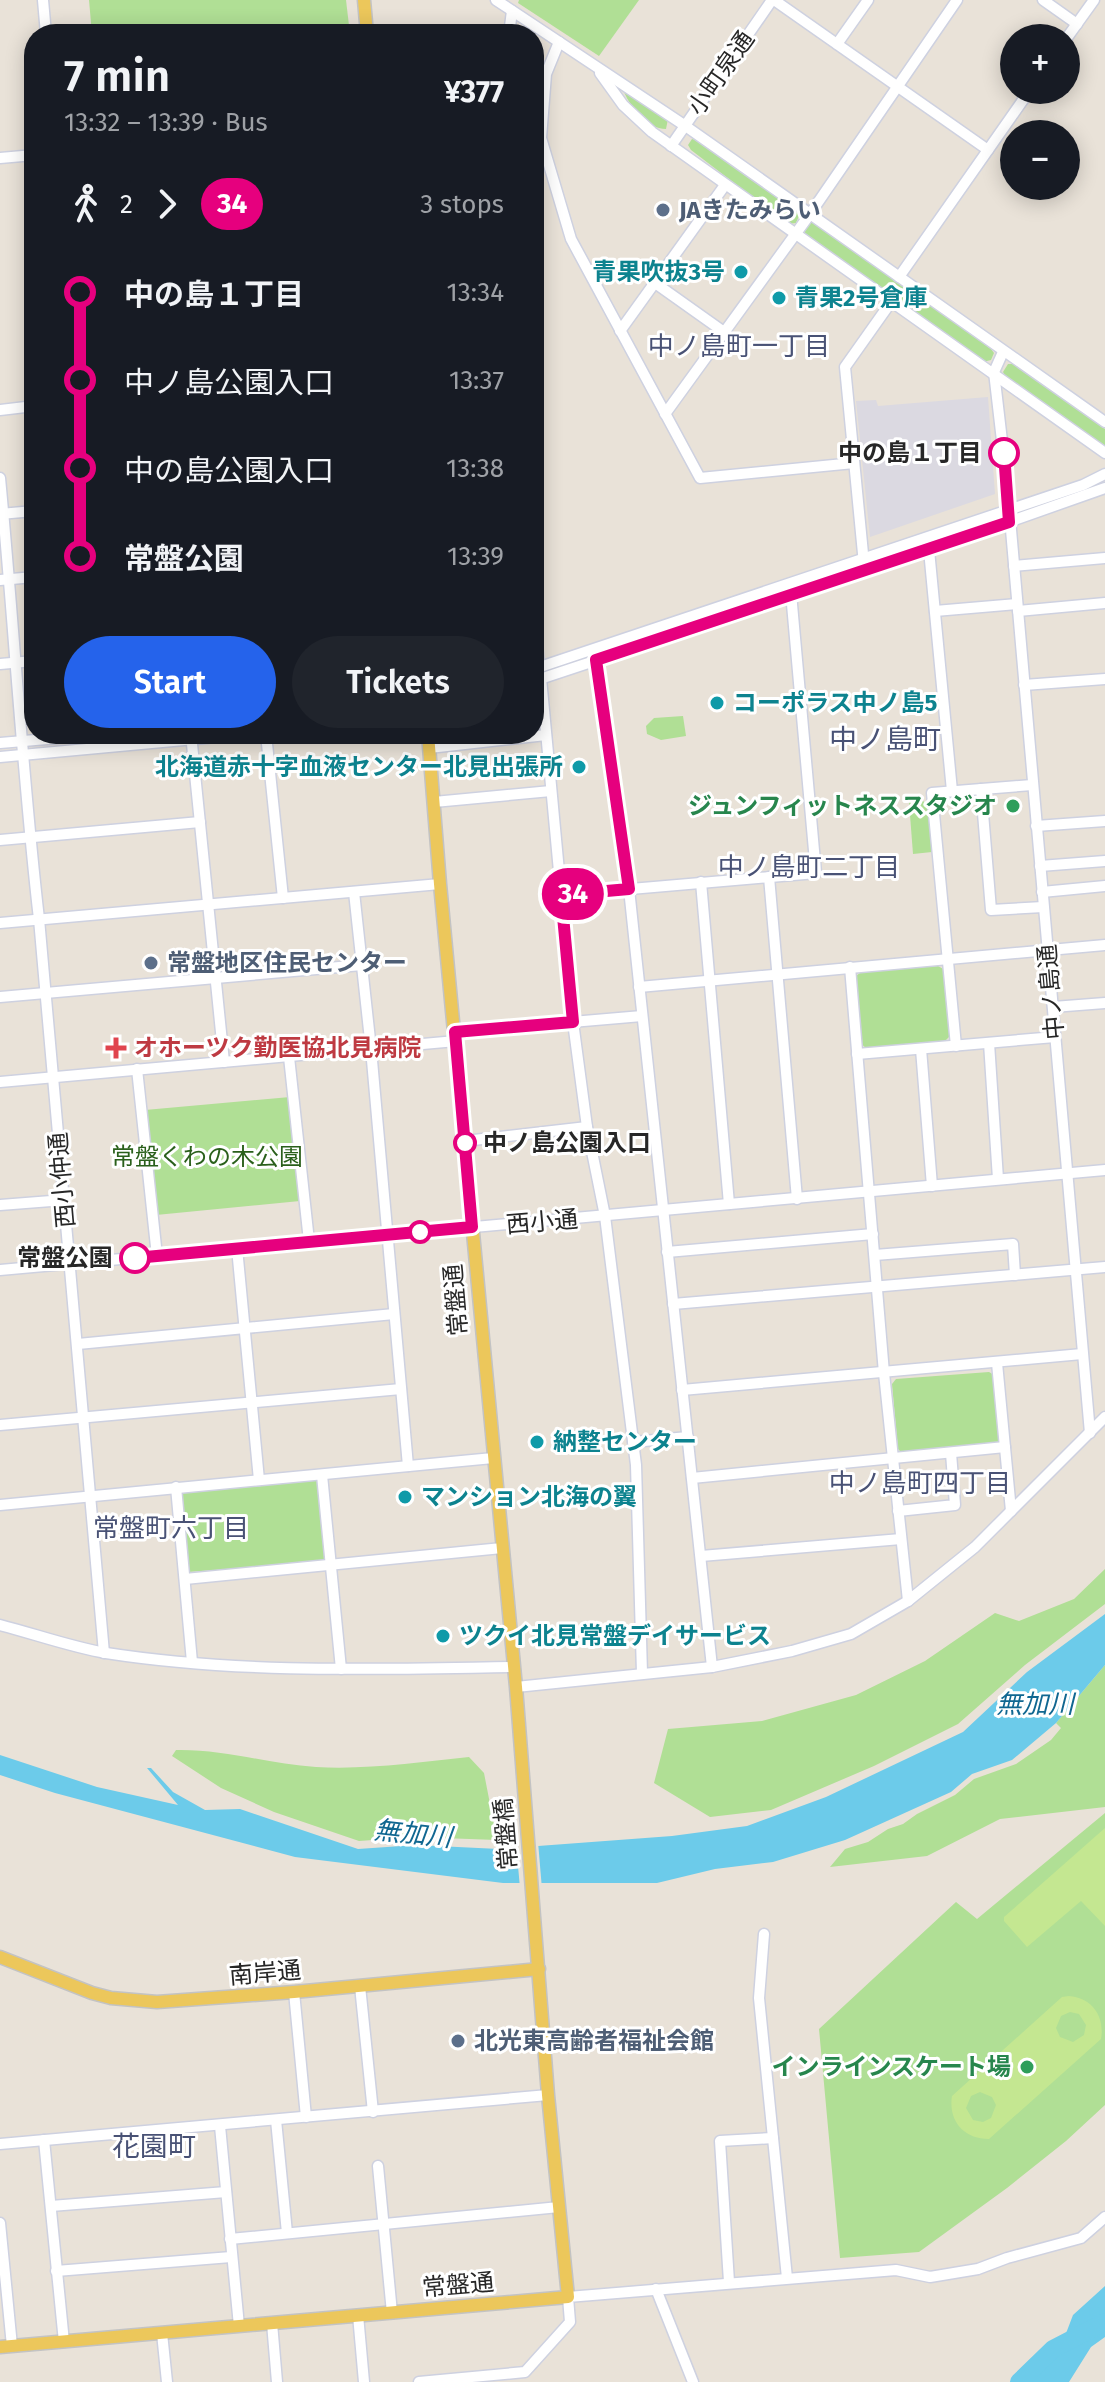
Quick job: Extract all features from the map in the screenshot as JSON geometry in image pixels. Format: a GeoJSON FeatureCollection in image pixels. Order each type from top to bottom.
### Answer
{"type":"FeatureCollection","features":[{"type":"Feature","properties":{"kind":"main road"},"geometry":{"type":"LineString","coordinates":[[364,0],[366,24]]}},
{"type":"Feature","properties":{"kind":"main road","name":"常盤通"},"geometry":{"type":"LineString","coordinates":[[429,744],[518,1718]]}},
{"type":"Feature","properties":{"kind":"main road","name":"常盤橋"},"geometry":{"type":"LineString","coordinates":[[518,1718],[539,1969]]}},
{"type":"Feature","properties":{"kind":"main road","name":"南岸通"},"geometry":{"type":"LineString","coordinates":[[0,1957],[92,1993],[134,2001],[193,2001],[539,1969]]}},
{"type":"Feature","properties":{"kind":"main road"},"geometry":{"type":"LineString","coordinates":[[539,1969],[568,2297]]}},
{"type":"Feature","properties":{"kind":"main road","name":"常盤通"},"geometry":{"type":"LineString","coordinates":[[6,2347],[568,2297]]}},
{"type":"Feature","properties":{"kind":"street"},"geometry":{"type":"LineString","coordinates":[[43,0],[45,24]]}},
{"type":"Feature","properties":{"kind":"street"},"geometry":{"type":"LineString","coordinates":[[496,0],[532,24]]}},
{"type":"Feature","properties":{"kind":"street"},"geometry":{"type":"LineString","coordinates":[[773,0],[988,150]]}},
{"type":"Feature","properties":{"kind":"street","name":"小町泉通"},"geometry":{"type":"LineString","coordinates":[[671,146],[773,0]]}},
{"type":"Feature","properties":{"kind":"street"},"geometry":{"type":"LineString","coordinates":[[837,44],[868,0]]}},
{"type":"Feature","properties":{"kind":"street"},"geometry":{"type":"LineString","coordinates":[[665,414],[810,214],[957,0]]}},
{"type":"Feature","properties":{"kind":"street"},"geometry":{"type":"LineString","coordinates":[[1043,0],[1077,24],[1094,0]]}},
{"type":"Feature","properties":{"kind":"street"},"geometry":{"type":"LineString","coordinates":[[510,24],[512,11]]}},
{"type":"Feature","properties":{"kind":"street"},"geometry":{"type":"LineString","coordinates":[[544,32],[684,125],[1105,422]]}},
{"type":"Feature","properties":{"kind":"street"},"geometry":{"type":"LineString","coordinates":[[544,100],[546,74],[559,42]]}},
{"type":"Feature","properties":{"kind":"street"},"geometry":{"type":"LineString","coordinates":[[595,66],[623,105],[652,132],[1105,453]]}},
{"type":"Feature","properties":{"kind":"street"},"geometry":{"type":"LineString","coordinates":[[899,277],[1020,104]]}},
{"type":"Feature","properties":{"kind":"street"},"geometry":{"type":"LineString","coordinates":[[544,148],[571,239],[700,478],[854,463]]}},
{"type":"Feature","properties":{"kind":"street"},"geometry":{"type":"LineString","coordinates":[[0,158],[24,156]]}},
{"type":"Feature","properties":{"kind":"street"},"geometry":{"type":"LineString","coordinates":[[620,331],[725,185]]}},
{"type":"Feature","properties":{"kind":"street"},"geometry":{"type":"LineString","coordinates":[[655,283],[724,332]]}},
{"type":"Feature","properties":{"kind":"street"},"geometry":{"type":"LineString","coordinates":[[864,571],[845,367],[891,302]]}},
{"type":"Feature","properties":{"kind":"street"},"geometry":{"type":"LineString","coordinates":[[994,372],[1003,352]]}},
{"type":"Feature","properties":{"kind":"street","name":"中ノ島通"},"geometry":{"type":"LineString","coordinates":[[994,372],[1014,566],[1090,1433]]}},
{"type":"Feature","properties":{"kind":"street"},"geometry":{"type":"LineString","coordinates":[[0,410],[24,407]]}},
{"type":"Feature","properties":{"kind":"street"},"geometry":{"type":"LineString","coordinates":[[544,671],[790,583],[1083,485],[1105,474]]}},
{"type":"Feature","properties":{"kind":"street","name":"西小仲通"},"geometry":{"type":"LineString","coordinates":[[0,478],[4,580],[17,662],[29,838],[46,993],[104,1653]]}},
{"type":"Feature","properties":{"kind":"street"},"geometry":{"type":"LineString","coordinates":[[544,672],[596,660],[792,596],[1105,488]]}},
{"type":"Feature","properties":{"kind":"street"},"geometry":{"type":"LineString","coordinates":[[2,514],[24,512]]}},
{"type":"Feature","properties":{"kind":"street"},"geometry":{"type":"LineString","coordinates":[[929,550],[952,791]]}},
{"type":"Feature","properties":{"kind":"street"},"geometry":{"type":"LineString","coordinates":[[1014,566],[1105,558]]}},
{"type":"Feature","properties":{"kind":"street"},"geometry":{"type":"LineString","coordinates":[[4,580],[24,578]]}},
{"type":"Feature","properties":{"kind":"street"},"geometry":{"type":"LineString","coordinates":[[561,895],[816,873],[790,583]]}},
{"type":"Feature","properties":{"kind":"street"},"geometry":{"type":"LineString","coordinates":[[935,611],[1105,603]]}},
{"type":"Feature","properties":{"kind":"street"},"geometry":{"type":"LineString","coordinates":[[596,660],[629,889],[712,1667]]}},
{"type":"Feature","properties":{"kind":"street"},"geometry":{"type":"LineString","coordinates":[[0,664],[24,662]]}},
{"type":"Feature","properties":{"kind":"street"},"geometry":{"type":"LineString","coordinates":[[1024,685],[1105,679]]}},
{"type":"Feature","properties":{"kind":"street"},"geometry":{"type":"LineString","coordinates":[[544,721],[573,1022],[587,1127],[605,1216],[633,1442],[642,1673]]}},
{"type":"Feature","properties":{"kind":"street"},"geometry":{"type":"LineString","coordinates":[[0,743],[22,741]]}},
{"type":"Feature","properties":{"kind":"street"},"geometry":{"type":"LineString","coordinates":[[0,757],[121,744]]}},
{"type":"Feature","properties":{"kind":"street"},"geometry":{"type":"LineString","coordinates":[[193,744],[224,1062]]}},
{"type":"Feature","properties":{"kind":"street"},"geometry":{"type":"LineString","coordinates":[[267,744],[283,898]]}},
{"type":"Feature","properties":{"kind":"street"},"geometry":{"type":"LineString","coordinates":[[956,1046],[932,793],[1032,785]]}},
{"type":"Feature","properties":{"kind":"street"},"geometry":{"type":"LineString","coordinates":[[981,789],[991,910],[1043,907]]}},
{"type":"Feature","properties":{"kind":"street"},"geometry":{"type":"LineString","coordinates":[[434,802],[551,791]]}},
{"type":"Feature","properties":{"kind":"street"},"geometry":{"type":"LineString","coordinates":[[1036,826],[1105,821]]}},
{"type":"Feature","properties":{"kind":"street"},"geometry":{"type":"LineString","coordinates":[[0,840],[200,822]]}},
{"type":"Feature","properties":{"kind":"street"},"geometry":{"type":"LineString","coordinates":[[1040,866],[1105,861]]}},
{"type":"Feature","properties":{"kind":"street"},"geometry":{"type":"LineString","coordinates":[[769,877],[797,1199]]}},
{"type":"Feature","properties":{"kind":"street"},"geometry":{"type":"LineString","coordinates":[[701,882],[729,1204]]}},
{"type":"Feature","properties":{"kind":"street"},"geometry":{"type":"LineString","coordinates":[[0,923],[440,884]]}},
{"type":"Feature","properties":{"kind":"street"},"geometry":{"type":"LineString","coordinates":[[1042,892],[1105,886]]}},
{"type":"Feature","properties":{"kind":"street"},"geometry":{"type":"LineString","coordinates":[[354,892],[408,1466]]}},
{"type":"Feature","properties":{"kind":"street"},"geometry":{"type":"LineString","coordinates":[[639,987],[1105,945]]}},
{"type":"Feature","properties":{"kind":"street"},"geometry":{"type":"LineString","coordinates":[[0,997],[362,965]]}},
{"type":"Feature","properties":{"kind":"street"},"geometry":{"type":"LineString","coordinates":[[850,967],[884,1373],[908,1601]]}},
{"type":"Feature","properties":{"kind":"street"},"geometry":{"type":"LineString","coordinates":[[1053,1007],[1105,1003]]}},
{"type":"Feature","properties":{"kind":"street"},"geometry":{"type":"LineString","coordinates":[[0,1082],[371,1049],[456,1036],[642,1016]]}},
{"type":"Feature","properties":{"kind":"street"},"geometry":{"type":"LineString","coordinates":[[857,1054],[1055,1037]]}},
{"type":"Feature","properties":{"kind":"street"},"geometry":{"type":"LineString","coordinates":[[989,1043],[998,1179]]}},
{"type":"Feature","properties":{"kind":"street"},"geometry":{"type":"LineString","coordinates":[[921,1049],[932,1186]]}},
{"type":"Feature","properties":{"kind":"street"},"geometry":{"type":"LineString","coordinates":[[289,1057],[309,1241]]}},
{"type":"Feature","properties":{"kind":"street"},"geometry":{"type":"LineString","coordinates":[[137,1069],[157,1256]]}},
{"type":"Feature","properties":{"kind":"street"},"geometry":{"type":"LineString","coordinates":[[465,1141],[587,1127]]}},
{"type":"Feature","properties":{"kind":"street"},"geometry":{"type":"LineString","coordinates":[[605,1216],[1105,1170]]}},
{"type":"Feature","properties":{"kind":"street"},"geometry":{"type":"LineString","coordinates":[[0,1205],[64,1200]]}},
{"type":"Feature","properties":{"kind":"street","name":"西小通"},"geometry":{"type":"LineString","coordinates":[[0,1270],[605,1216]]}},
{"type":"Feature","properties":{"kind":"street"},"geometry":{"type":"LineString","coordinates":[[667,1252],[873,1234]]}},
{"type":"Feature","properties":{"kind":"street"},"geometry":{"type":"LineString","coordinates":[[875,1255],[1013,1244],[1015,1275]]}},
{"type":"Feature","properties":{"kind":"street"},"geometry":{"type":"LineString","coordinates":[[237,1248],[259,1480]]}},
{"type":"Feature","properties":{"kind":"street"},"geometry":{"type":"LineString","coordinates":[[673,1304],[1105,1267]]}},
{"type":"Feature","properties":{"kind":"street"},"geometry":{"type":"LineString","coordinates":[[78,1344],[394,1314]]}},
{"type":"Feature","properties":{"kind":"street"},"geometry":{"type":"LineString","coordinates":[[682,1390],[1082,1354]]}},
{"type":"Feature","properties":{"kind":"street"},"geometry":{"type":"LineString","coordinates":[[997,1363],[1011,1511]]}},
{"type":"Feature","properties":{"kind":"street"},"geometry":{"type":"LineString","coordinates":[[0,1418],[0,1425],[401,1389]]}},
{"type":"Feature","properties":{"kind":"street"},"geometry":{"type":"LineString","coordinates":[[516,1687],[712,1667],[792,1651],[851,1634],[908,1601],[975,1547],[1105,1417]]}},
{"type":"Feature","properties":{"kind":"street"},"geometry":{"type":"LineString","coordinates":[[633,1442],[688,1437]]}},
{"type":"Feature","properties":{"kind":"street"},"geometry":{"type":"LineString","coordinates":[[692,1478],[1005,1447]]}},
{"type":"Feature","properties":{"kind":"street"},"geometry":{"type":"LineString","coordinates":[[898,1511],[955,1505],[951,1453]]}},
{"type":"Feature","properties":{"kind":"street"},"geometry":{"type":"LineString","coordinates":[[0,1505],[493,1458]]}},
{"type":"Feature","properties":{"kind":"street"},"geometry":{"type":"LineString","coordinates":[[322,1475],[341,1669]]}},
{"type":"Feature","properties":{"kind":"street"},"geometry":{"type":"LineString","coordinates":[[176,1487],[192,1662]]}},
{"type":"Feature","properties":{"kind":"street"},"geometry":{"type":"LineString","coordinates":[[701,1556],[901,1539]]}},
{"type":"Feature","properties":{"kind":"street"},"geometry":{"type":"LineString","coordinates":[[185,1579],[502,1548]]}},
{"type":"Feature","properties":{"kind":"street"},"geometry":{"type":"LineString","coordinates":[[0,1625],[104,1653],[192,1662],[341,1669],[514,1667]]}},
{"type":"Feature","properties":{"kind":"street"},"geometry":{"type":"LineString","coordinates":[[764,1934],[759,1998],[787,2278]]}},
{"type":"Feature","properties":{"kind":"street"},"geometry":{"type":"LineString","coordinates":[[360,1986],[373,2112]]}},
{"type":"Feature","properties":{"kind":"street"},"geometry":{"type":"LineString","coordinates":[[294,1992],[306,2117]]}},
{"type":"Feature","properties":{"kind":"street"},"geometry":{"type":"LineString","coordinates":[[0,2144],[548,2095]]}},
{"type":"Feature","properties":{"kind":"street"},"geometry":{"type":"LineString","coordinates":[[276,2120],[287,2233]]}},
{"type":"Feature","properties":{"kind":"street"},"geometry":{"type":"LineString","coordinates":[[220,2126],[239,2326]]}},
{"type":"Feature","properties":{"kind":"street"},"geometry":{"type":"LineString","coordinates":[[729,2282],[720,2141],[773,2138]]}},
{"type":"Feature","properties":{"kind":"street"},"geometry":{"type":"LineString","coordinates":[[44,2140],[64,2342]]}},
{"type":"Feature","properties":{"kind":"street"},"geometry":{"type":"LineString","coordinates":[[378,2166],[392,2313]]}},
{"type":"Feature","properties":{"kind":"street"},"geometry":{"type":"LineString","coordinates":[[51,2206],[226,2192]]}},
{"type":"Feature","properties":{"kind":"street"},"geometry":{"type":"LineString","coordinates":[[230,2239],[559,2207]]}},
{"type":"Feature","properties":{"kind":"street"},"geometry":{"type":"LineString","coordinates":[[419,2382],[525,2372],[570,2322],[568,2297],[896,2270],[930,2277],[956,2275],[1007,2258],[1066,2244],[1081,2238],[1105,2217]]}},
{"type":"Feature","properties":{"kind":"street"},"geometry":{"type":"LineString","coordinates":[[0,2223],[6,2347]]}},
{"type":"Feature","properties":{"kind":"street"},"geometry":{"type":"LineString","coordinates":[[56,2271],[231,2257]]}},
{"type":"Feature","properties":{"kind":"street"},"geometry":{"type":"LineString","coordinates":[[656,2289],[693,2382]]}},
{"type":"Feature","properties":{"kind":"street"},"geometry":{"type":"LineString","coordinates":[[358,2315],[364,2382]]}},
{"type":"Feature","properties":{"kind":"street"},"geometry":{"type":"LineString","coordinates":[[272,2323],[277,2382]]}},
{"type":"Feature","properties":{"kind":"street"},"geometry":{"type":"LineString","coordinates":[[162,2333],[167,2382]]}},
{"type":"Feature","properties":{"kind":"shaded area"},"geometry":{"type":"Polygon","coordinates":[[[988,397],[995,494],[870,537],[856,401],[876,400],[878,406],[988,397]]]}},
{"type":"Feature","properties":{"kind":"green space"},"geometry":{"type":"Polygon","coordinates":[[[89,0],[346,0],[349,24],[91,24],[89,0]]]}},
{"type":"Feature","properties":{"kind":"green space"},"geometry":{"type":"Polygon","coordinates":[[[519,0],[639,0],[599,56],[518,3],[519,0]]]}},
{"type":"Feature","properties":{"kind":"green space"},"geometry":{"type":"Polygon","coordinates":[[[624,92],[668,119],[666,129],[652,125],[640,116],[624,92]]]}},
{"type":"Feature","properties":{"kind":"green space"},"geometry":{"type":"Polygon","coordinates":[[[692,139],[796,211],[799,216],[796,223],[788,224],[691,150],[688,145],[692,139]]]}},
{"type":"Feature","properties":{"kind":"green space"},"geometry":{"type":"Polygon","coordinates":[[[809,222],[817,223],[991,349],[994,353],[991,360],[983,362],[805,237],[804,229],[809,222]]]}},
{"type":"Feature","properties":{"kind":"green space"},"geometry":{"type":"Polygon","coordinates":[[[1008,364],[1014,364],[1105,429],[1105,447],[1006,377],[1003,372],[1008,364]]]}},
{"type":"Feature","properties":{"kind":"green space"},"geometry":{"type":"Polygon","coordinates":[[[683,716],[686,736],[661,740],[647,734],[646,726],[654,718],[683,716]]]}},
{"type":"Feature","properties":{"kind":"green space"},"geometry":{"type":"Polygon","coordinates":[[[923,801],[928,805],[932,852],[913,854],[909,802],[923,801]]]}},
{"type":"Feature","properties":{"kind":"green space"},"geometry":{"type":"Polygon","coordinates":[[[938,966],[945,970],[950,1036],[945,1041],[866,1048],[860,1043],[855,977],[861,972],[938,966]]]}},
{"type":"Feature","properties":{"kind":"green space","name":"常盤くわの木公園"},"geometry":{"type":"Polygon","coordinates":[[[290,1097],[300,1201],[156,1215],[145,1110],[290,1097]]]}},
{"type":"Feature","properties":{"kind":"green space"},"geometry":{"type":"Polygon","coordinates":[[[989,1372],[994,1375],[1000,1439],[997,1443],[901,1452],[898,1449],[892,1384],[896,1379],[989,1372]]]}},
{"type":"Feature","properties":{"kind":"green space"},"geometry":{"type":"Polygon","coordinates":[[[318,1479],[325,1562],[188,1572],[179,1491],[318,1479]]]}},
{"type":"Feature","properties":{"kind":"green space"},"geometry":{"type":"Polygon","coordinates":[[[1105,1569],[1105,1604],[1025,1665],[958,1724],[874,1766],[771,1810],[710,1817],[654,1783],[668,1729],[762,1721],[856,1695],[925,1661],[995,1613],[1019,1621],[1074,1599],[1105,1569]]]}},
{"type":"Feature","properties":{"kind":"green space"},"geometry":{"type":"Polygon","coordinates":[[[1105,1665],[1105,1807],[1000,1819],[927,1856],[830,1867],[845,1849],[868,1842],[888,1829],[903,1824],[955,1795],[974,1779],[1016,1764],[1051,1740],[1061,1728],[1056,1723],[1105,1665]]]}},
{"type":"Feature","properties":{"kind":"green space"},"geometry":{"type":"Polygon","coordinates":[[[176,1750],[335,1768],[469,1757],[484,1773],[497,1840],[414,1837],[359,1841],[274,1812],[221,1788],[172,1756],[176,1750]]]}},
{"type":"Feature","properties":{"kind":"green space"},"geometry":{"type":"Polygon","coordinates":[[[1105,1813],[1105,2105],[1007,2188],[919,2252],[840,2258],[819,2029],[956,1902],[977,1919],[1105,1813]]]}},
{"type":"Feature","properties":{"kind":"green space"},"geometry":{"type":"Polygon","coordinates":[[[1105,1828],[1105,1926],[1081,1901],[1027,1947],[1004,1921],[1004,1917],[1105,1828]]]}},
{"type":"Feature","properties":{"kind":"green space","name":"インラインスケート場"},"geometry":{"type":"Polygon","coordinates":[[[1062,1997],[1077,1997],[1090,2004],[1099,2016],[1101,2039],[989,2139],[965,2132],[955,2121],[952,2096],[1062,1997]],[[1070,2012],[1061,2016],[1056,2028],[1060,2037],[1073,2042],[1084,2035],[1086,2025],[1079,2014],[1070,2012]],[[980,2092],[971,2096],[966,2108],[973,2120],[983,2122],[991,2118],[996,2105],[992,2097],[980,2092]]]}},
{"type":"Feature","properties":{"kind":"water","name":"無加川"},"geometry":{"type":"Polygon","coordinates":[[[1105,1614],[1105,1665],[1056,1723],[1012,1760],[972,1774],[951,1792],[845,1840],[773,1862],[715,1869],[657,1883],[503,1883],[295,1857],[55,1793],[0,1775],[0,1755],[97,1787],[178,1805],[147,1768],[151,1768],[173,1792],[205,1810],[240,1809],[358,1849],[416,1845],[499,1849],[672,1836],[747,1826],[826,1797],[963,1732],[1027,1672],[1105,1614]]]}},
{"type":"Feature","properties":{"kind":"water"},"geometry":{"type":"Polygon","coordinates":[[[1105,2286],[1105,2337],[1091,2347],[1069,2382],[1014,2382],[1033,2370],[1065,2336],[1073,2315],[1105,2286]]]}},
{"type":"Feature","properties":{"kind":"pier"},"geometry":{"type":"Polygon","coordinates":[[[538,1842],[542,1889],[520,1888],[516,1844],[538,1842]]]}},
{"type":"Feature","properties":{"kind":"waterway"},"geometry":{"type":"LineString","coordinates":[[1019,2382],[1053,2349],[1105,2322]]}},
{"type":"Feature","properties":{"kind":"bus line","name":"34"},"geometry":{"type":"LineString","coordinates":[[135,1258],[472,1227],[455,1032],[573,1022],[561,895],[629,889],[596,660],[1009,522],[1004,453]]}},
{"type":"Feature","properties":{"kind":"place","name":"JAきたみらい"},"geometry":{"type":"Point","coordinates":[663,210]}},
{"type":"Feature","properties":{"kind":"place","name":"青果吹抜3号"},"geometry":{"type":"Point","coordinates":[741,272]}},
{"type":"Feature","properties":{"kind":"place","name":"青果2号倉庫"},"geometry":{"type":"Point","coordinates":[779,298]}},
{"type":"Feature","properties":{"kind":"place","name":"中の島１丁目"},"geometry":{"type":"Point","coordinates":[1004,453]}},
{"type":"Feature","properties":{"kind":"place","name":"コーポラス中ノ島5"},"geometry":{"type":"Point","coordinates":[717,703]}},
{"type":"Feature","properties":{"kind":"place","name":"北海道赤十字血液センター北見出張所"},"geometry":{"type":"Point","coordinates":[579,767]}},
{"type":"Feature","properties":{"kind":"place","name":"ジュンフィットネススタジオ"},"geometry":{"type":"Point","coordinates":[1013,806]}},
{"type":"Feature","properties":{"kind":"place","name":"常盤地区住民センター"},"geometry":{"type":"Point","coordinates":[151,963]}},
{"type":"Feature","properties":{"kind":"place","name":"オホーツク勤医協北見病院"},"geometry":{"type":"Point","coordinates":[116,1048]}},
{"type":"Feature","properties":{"kind":"place","name":"中ノ島公園入口"},"geometry":{"type":"Point","coordinates":[465,1143]}},
{"type":"Feature","properties":{"kind":"place","name":"常盤公園"},"geometry":{"type":"Point","coordinates":[135,1258]}},
{"type":"Feature","properties":{"kind":"place","name":"納整センター"},"geometry":{"type":"Point","coordinates":[537,1442]}},
{"type":"Feature","properties":{"kind":"place","name":"マンション北海の翼"},"geometry":{"type":"Point","coordinates":[405,1497]}},
{"type":"Feature","properties":{"kind":"place","name":"ツクイ北見常盤デイサービス"},"geometry":{"type":"Point","coordinates":[443,1636]}},
{"type":"Feature","properties":{"kind":"place","name":"北光東高齢者福祉会館"},"geometry":{"type":"Point","coordinates":[458,2041]}},
{"type":"Feature","properties":{"kind":"place","name":"インラインスケート場"},"geometry":{"type":"Point","coordinates":[1027,2067]}},
{"type":"Feature","properties":{"kind":"district","name":"中ノ島町一丁目"},"geometry":{"type":"Point","coordinates":[739,346]}},
{"type":"Feature","properties":{"kind":"district","name":"中ノ島町"},"geometry":{"type":"Point","coordinates":[885,739]}},
{"type":"Feature","properties":{"kind":"district","name":"中ノ島町二丁目"},"geometry":{"type":"Point","coordinates":[809,867]}},
{"type":"Feature","properties":{"kind":"district","name":"中ノ島町四丁目"},"geometry":{"type":"Point","coordinates":[920,1483]}},
{"type":"Feature","properties":{"kind":"district","name":"常盤町六丁目"},"geometry":{"type":"Point","coordinates":[171,1528]}},
{"type":"Feature","properties":{"kind":"district","name":"花園町"},"geometry":{"type":"Point","coordinates":[154,2146]}}]}
